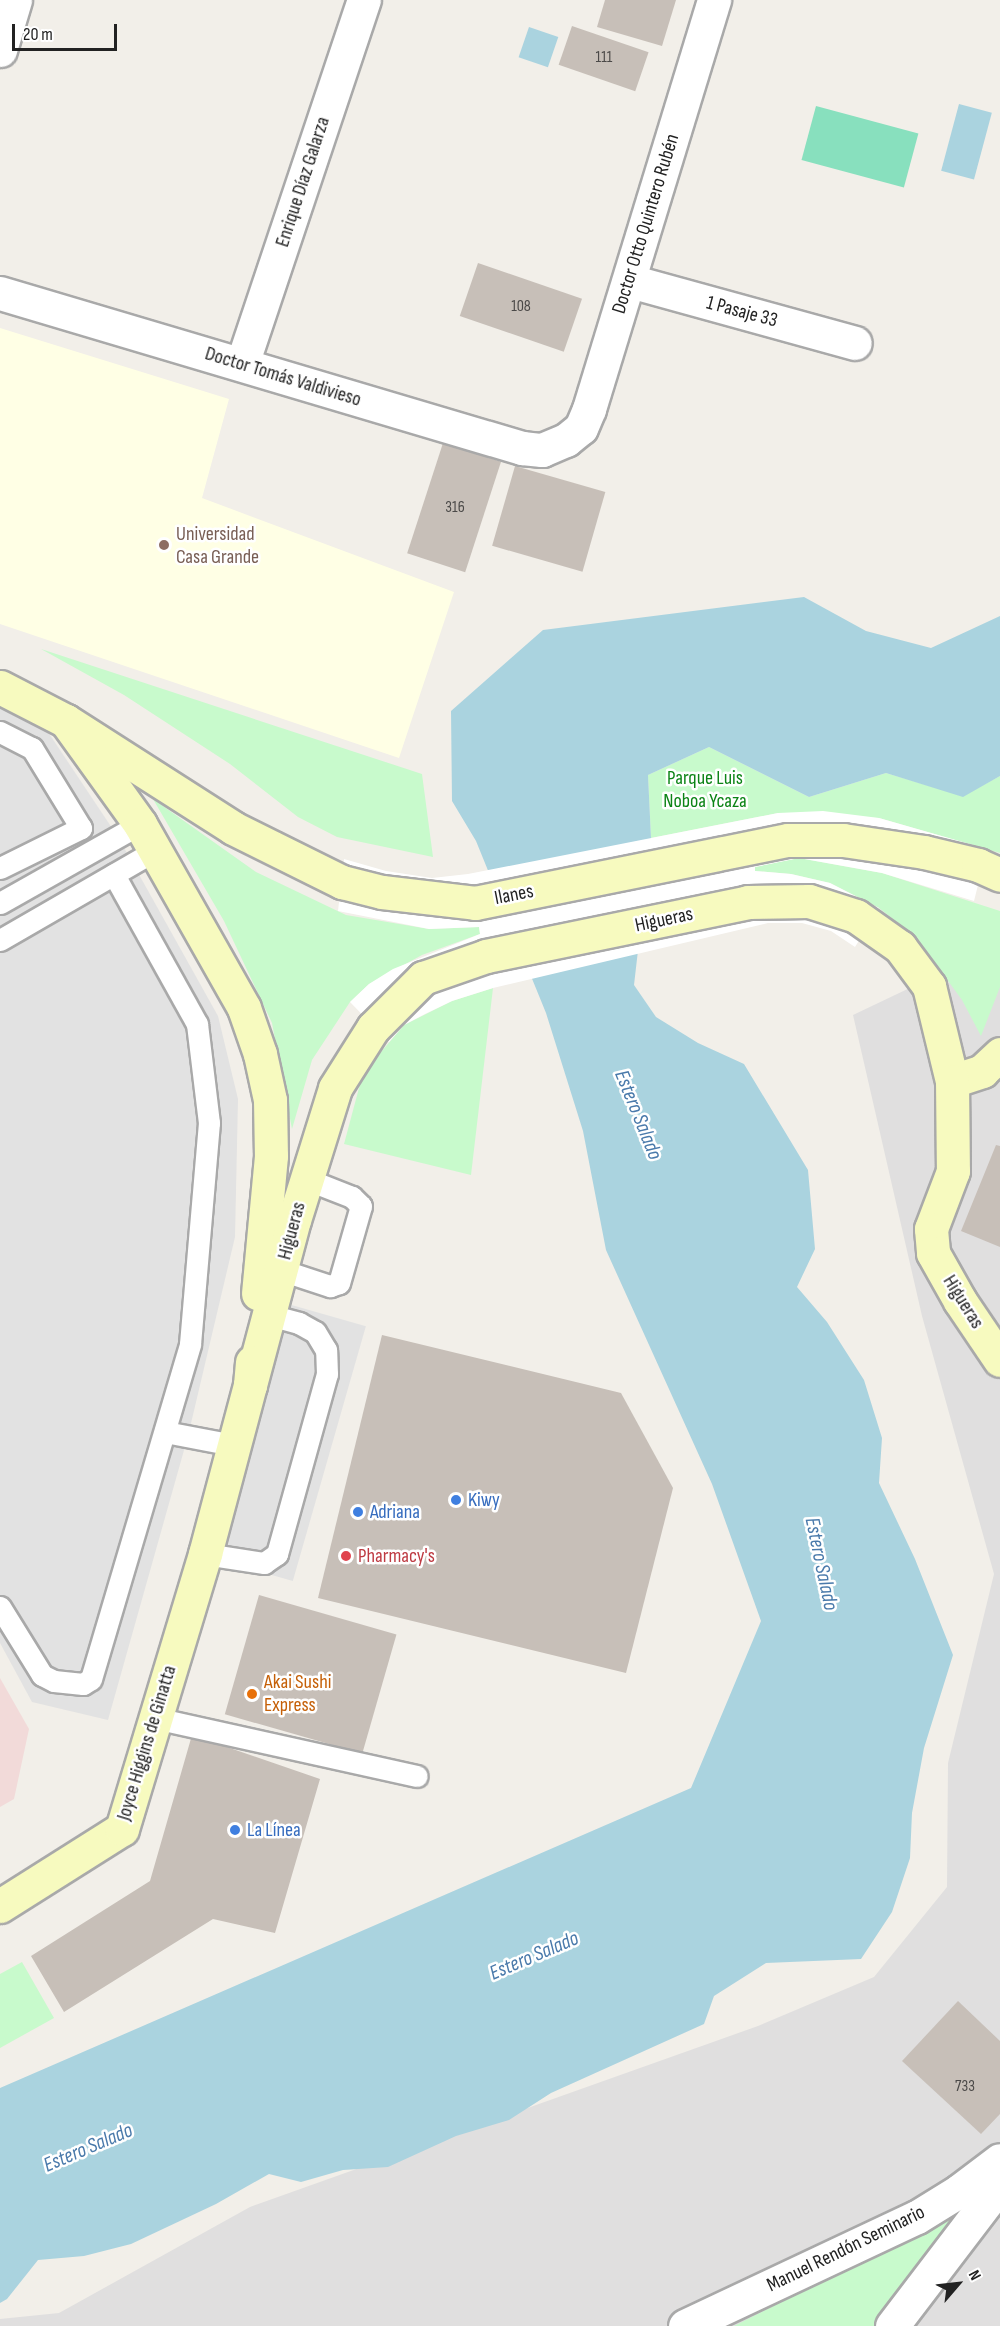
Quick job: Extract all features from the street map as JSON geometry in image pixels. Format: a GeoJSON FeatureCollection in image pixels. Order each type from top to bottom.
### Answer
{"type":"FeatureCollection","features":[{"type":"Feature","properties":{"kind":"street"},"geometry":{"type":"LineString","coordinates":[[0,50],[15,0]]}},
{"type":"Feature","properties":{"kind":"street","name":"Enrique Díaz Galarza"},"geometry":{"type":"LineString","coordinates":[[242,364],[364,0]]}},
{"type":"Feature","properties":{"kind":"street","name":"Doctor Otto Quintero Rubén"},"geometry":{"type":"LineString","coordinates":[[566,440],[581,428],[589,409],[714,0]]}},
{"type":"Feature","properties":{"kind":"street","name":"1 Pasaje 33"},"geometry":{"type":"LineString","coordinates":[[630,281],[855,343]]}},
{"type":"Feature","properties":{"kind":"street","name":"Doctor Tomás Valdivieso"},"geometry":{"type":"LineString","coordinates":[[0,293],[522,448],[542,450],[566,440]]}},
{"type":"Feature","properties":{"kind":"street","name":"Ilanes"},"geometry":{"type":"LineString","coordinates":[[0,687],[66,721],[233,828],[342,882],[382,892],[474,903],[788,840],[843,840],[924,852],[989,870]]}},
{"type":"Feature","properties":{"kind":"street"},"geometry":{"type":"LineString","coordinates":[[66,721],[147,838],[244,1008],[260,1054],[270,1100],[271,1156],[250,1385]]}},
{"type":"Feature","properties":{"kind":"street","name":"Higueras"},"geometry":{"type":"LineString","coordinates":[[250,1385],[306,1179],[335,1088],[374,1028],[423,978],[486,956],[748,902],[809,902],[856,916],[900,947],[929,986],[952,1081],[953,1171],[931,1229],[933,1253],[960,1301],[1000,1360]]}},
{"type":"Feature","properties":{"kind":"street"},"geometry":{"type":"LineString","coordinates":[[952,1081],[982,1071],[1000,1054]]}},
{"type":"Feature","properties":{"kind":"street","name":"Joyce Higgins de Ginatta"},"geometry":{"type":"LineString","coordinates":[[0,1906],[122,1829],[205,1554],[250,1385]]}},
{"type":"Feature","properties":{"kind":"street","name":"Manuel Rendón Seminario"},"geometry":{"type":"LineString","coordinates":[[685,2326],[916,2217],[959,2191],[1000,2160]]}},
{"type":"Feature","properties":{"kind":"street"},"geometry":{"type":"LineString","coordinates":[[892,2326],[1000,2184]]}},
{"type":"Feature","properties":{"kind":"lane"},"geometry":{"type":"LineString","coordinates":[[0,732],[32,748],[95,850]]}},
{"type":"Feature","properties":{"kind":"lane"},"geometry":{"type":"LineString","coordinates":[[0,868],[81,828]]}},
{"type":"Feature","properties":{"kind":"lane"},"geometry":{"type":"LineString","coordinates":[[0,903],[95,850],[147,838]]}},
{"type":"Feature","properties":{"kind":"lane"},"geometry":{"type":"LineString","coordinates":[[0,940],[114,875],[147,838]]}},
{"type":"Feature","properties":{"kind":"lane"},"geometry":{"type":"LineString","coordinates":[[0,1607],[42,1674],[54,1681],[83,1684],[91,1679],[190,1344],[208,1124],[197,1024],[114,875]]}},
{"type":"Feature","properties":{"kind":"lane"},"geometry":{"type":"LineString","coordinates":[[281,1270],[330,1286],[339,1283],[360,1206],[358,1200],[306,1179]]}},
{"type":"Feature","properties":{"kind":"lane"},"geometry":{"type":"LineString","coordinates":[[205,1554],[264,1563],[278,1554],[324,1385],[326,1350],[315,1332],[299,1323],[269,1315]]}},
{"type":"Feature","properties":{"kind":"lane"},"geometry":{"type":"LineString","coordinates":[[165,1432],[233,1445]]}},
{"type":"Feature","properties":{"kind":"lane"},"geometry":{"type":"LineString","coordinates":[[155,1718],[417,1776]]}},
{"type":"Feature","properties":{"kind":"shaded area","name":"Universidad Casa Grande"},"geometry":{"type":"Polygon","coordinates":[[[0,328],[229,399],[202,498],[454,592],[399,758],[0,624],[0,328]]]}},
{"type":"Feature","properties":{"kind":"shaded area"},"geometry":{"type":"Polygon","coordinates":[[[0,708],[48,732],[118,837],[218,1016],[238,1099],[235,1237],[188,1436],[108,1720],[32,1702],[0,1643],[0,708]]]}},
{"type":"Feature","properties":{"kind":"shaded area"},"geometry":{"type":"Polygon","coordinates":[[[1000,945],[1000,2326],[0,2326],[0,2319],[59,2313],[250,2207],[758,2026],[874,1977],[947,1887],[948,1763],[994,1574],[922,1316],[853,1015],[1000,945]]]}},
{"type":"Feature","properties":{"kind":"shaded area"},"geometry":{"type":"Polygon","coordinates":[[[288,1304],[366,1326],[293,1581],[215,1559],[288,1304]]]}},
{"type":"Feature","properties":{"kind":"shaded area"},"geometry":{"type":"Polygon","coordinates":[[[0,1678],[29,1729],[14,1799],[0,1807],[0,1678]]]}},
{"type":"Feature","properties":{"kind":"green space"},"geometry":{"type":"Polygon","coordinates":[[[816,106],[918,133],[904,188],[802,160],[816,106]]]}},
{"type":"Feature","properties":{"kind":"green space"},"geometry":{"type":"Polygon","coordinates":[[[41,649],[422,774],[433,857],[337,837],[298,817],[230,764],[124,695],[41,649]]]}},
{"type":"Feature","properties":{"kind":"green space","name":"Parque Luis Noboa Ycaza"},"geometry":{"type":"Polygon","coordinates":[[[709,747],[809,797],[886,773],[963,796],[1000,776],[1000,853],[879,818],[778,813],[651,838],[648,775],[709,747]]]}},
{"type":"Feature","properties":{"kind":"green space"},"geometry":{"type":"Polygon","coordinates":[[[153,799],[256,872],[346,915],[429,929],[479,927],[480,934],[422,955],[369,984],[350,1002],[312,1060],[292,1129],[272,1023],[224,921],[153,799]]]}},
{"type":"Feature","properties":{"kind":"green space"},"geometry":{"type":"Polygon","coordinates":[[[799,858],[882,873],[1000,911],[1000,987],[981,1036],[962,1000],[935,963],[904,928],[879,908],[830,883],[791,874],[755,871],[755,867],[799,858]]]}},
{"type":"Feature","properties":{"kind":"green space"},"geometry":{"type":"Polygon","coordinates":[[[493,988],[471,1175],[344,1144],[363,1073],[404,1025],[452,1001],[493,988]]]}},
{"type":"Feature","properties":{"kind":"green space"},"geometry":{"type":"Polygon","coordinates":[[[22,1962],[54,2018],[0,2048],[0,1974],[22,1962]]]}},
{"type":"Feature","properties":{"kind":"green space"},"geometry":{"type":"Polygon","coordinates":[[[990,2195],[874,2326],[734,2326],[990,2195]]]}},
{"type":"Feature","properties":{"kind":"water"},"geometry":{"type":"Polygon","coordinates":[[[529,27],[558,37],[548,67],[519,57],[529,27]]]}},
{"type":"Feature","properties":{"kind":"water"},"geometry":{"type":"Polygon","coordinates":[[[959,104],[992,113],[974,179],[941,171],[959,104]]]}},
{"type":"Feature","properties":{"kind":"water","name":"Estero Salado"},"geometry":{"type":"Polygon","coordinates":[[[804,597],[866,631],[931,648],[1000,616],[1000,776],[963,797],[886,773],[809,797],[709,747],[648,775],[651,838],[634,985],[656,1017],[698,1043],[744,1064],[808,1170],[815,1249],[797,1287],[827,1322],[864,1380],[882,1438],[879,1483],[915,1559],[953,1655],[924,1748],[912,1813],[910,1858],[892,1912],[861,1959],[766,1963],[714,1996],[704,2024],[551,2093],[509,2120],[456,2136],[388,2167],[343,2170],[301,2182],[269,2174],[216,2204],[131,2244],[84,2256],[38,2260],[7,2299],[0,2303],[0,2088],[691,1788],[761,1621],[712,1484],[606,1250],[583,1131],[546,1013],[476,841],[452,801],[451,711],[543,630],[804,597]]]}},
{"type":"Feature","properties":{"kind":"pier"},"geometry":{"type":"Polygon","coordinates":[[[823,811],[879,818],[987,849],[974,901],[882,873],[799,858],[755,867],[755,871],[791,874],[830,883],[879,908],[855,947],[831,931],[802,923],[768,923],[493,988],[452,1001],[425,1014],[404,1025],[389,1042],[350,1002],[369,984],[393,969],[480,934],[479,927],[429,929],[338,911],[344,859],[386,871],[432,878],[468,874],[778,813],[823,811]]]}},
{"type":"Feature","properties":{"kind":"building"},"geometry":{"type":"Polygon","coordinates":[[[605,0],[676,0],[662,46],[597,27],[605,0]]]}},
{"type":"Feature","properties":{"kind":"building"},"geometry":{"type":"Polygon","coordinates":[[[572,26],[649,52],[635,91],[559,65],[572,26]]]}},
{"type":"Feature","properties":{"kind":"building"},"geometry":{"type":"Polygon","coordinates":[[[478,263],[582,299],[564,352],[460,316],[478,263]]]}},
{"type":"Feature","properties":{"kind":"building"},"geometry":{"type":"Polygon","coordinates":[[[443,443],[501,462],[465,572],[407,553],[443,443]]]}},
{"type":"Feature","properties":{"kind":"building"},"geometry":{"type":"Polygon","coordinates":[[[515,466],[605,492],[582,572],[492,546],[515,466]]]}},
{"type":"Feature","properties":{"kind":"building"},"geometry":{"type":"Polygon","coordinates":[[[996,1145],[1000,1146],[1000,1247],[961,1231],[996,1145]]]}},
{"type":"Feature","properties":{"kind":"building"},"geometry":{"type":"Polygon","coordinates":[[[382,1335],[621,1393],[673,1488],[626,1673],[318,1598],[382,1335]]]}},
{"type":"Feature","properties":{"kind":"building"},"geometry":{"type":"Polygon","coordinates":[[[259,1595],[396,1634],[362,1754],[225,1714],[259,1595]]]}},
{"type":"Feature","properties":{"kind":"building","name":"La Línea"},"geometry":{"type":"Polygon","coordinates":[[[192,1735],[320,1779],[275,1933],[213,1919],[64,2012],[31,1956],[150,1881],[192,1735]]]}},
{"type":"Feature","properties":{"kind":"building"},"geometry":{"type":"Polygon","coordinates":[[[958,2001],[1000,2041],[1000,2114],[981,2134],[902,2061],[958,2001]]]}},
{"type":"Feature","properties":{"kind":"place","name":"Universidad Casa Grande"},"geometry":{"type":"Point","coordinates":[164,545]}},
{"type":"Feature","properties":{"kind":"place","name":"Kiwy"},"geometry":{"type":"Point","coordinates":[456,1500]}},
{"type":"Feature","properties":{"kind":"place","name":"Adriana"},"geometry":{"type":"Point","coordinates":[358,1512]}},
{"type":"Feature","properties":{"kind":"place","name":"Pharmacy's"},"geometry":{"type":"Point","coordinates":[346,1556]}},
{"type":"Feature","properties":{"kind":"place","name":"Akai Sushi Express"},"geometry":{"type":"Point","coordinates":[252,1694]}},
{"type":"Feature","properties":{"kind":"place","name":"La Línea"},"geometry":{"type":"Point","coordinates":[235,1830]}}]}
